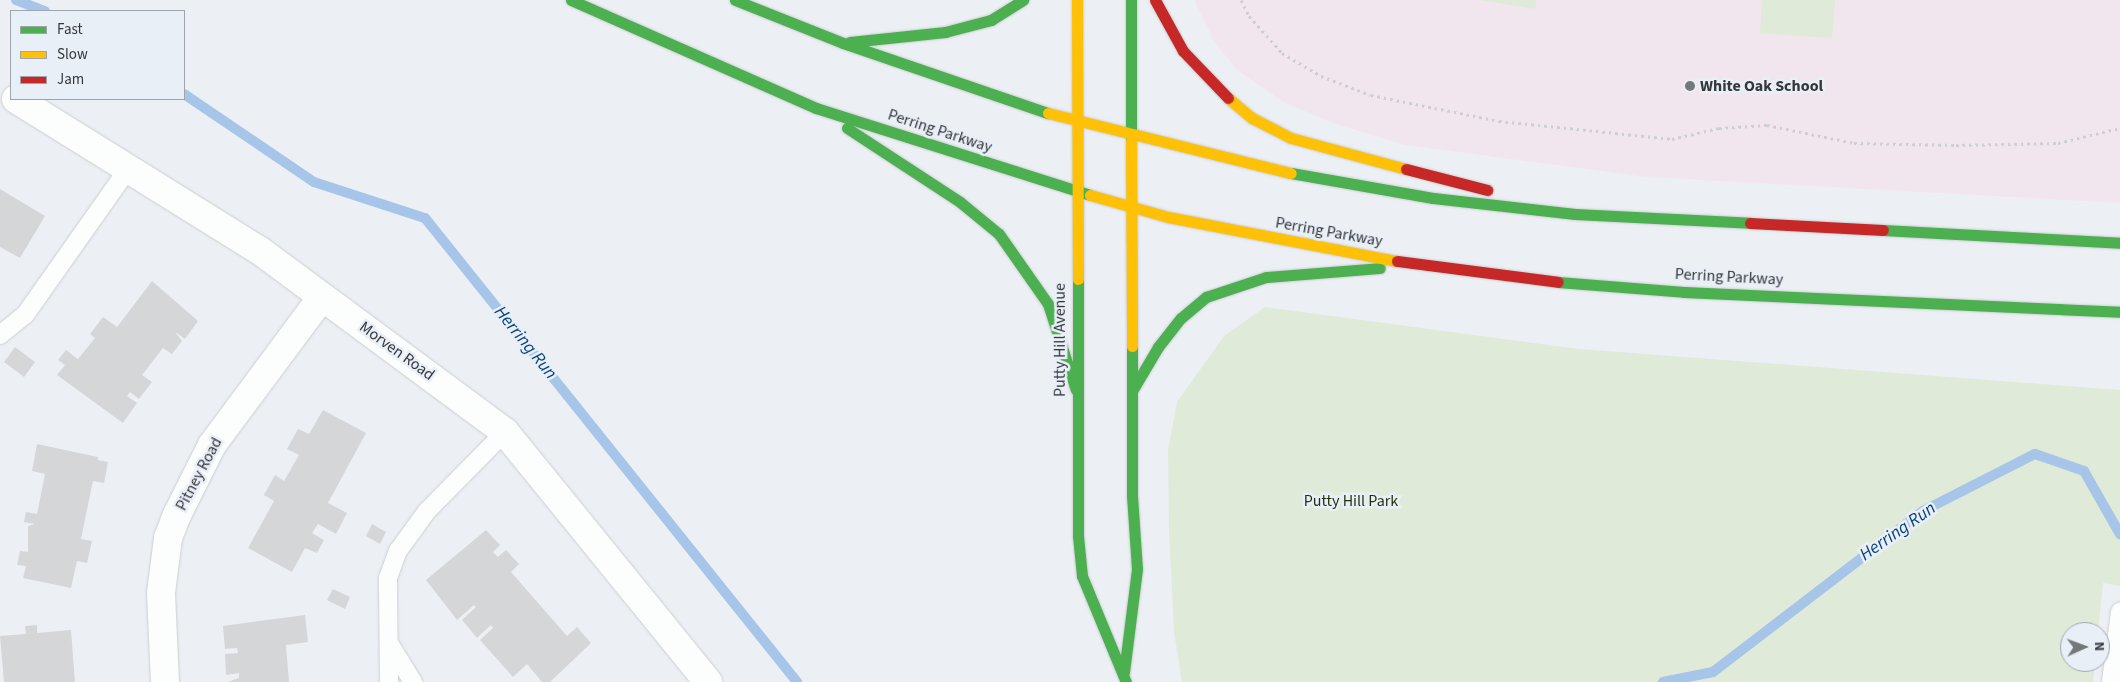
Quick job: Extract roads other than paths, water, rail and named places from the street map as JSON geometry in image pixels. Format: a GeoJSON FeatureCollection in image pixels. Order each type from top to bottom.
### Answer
{"type":"FeatureCollection","features":[{"type":"Feature","properties":{"kind":"main road","name":"Perring Parkway"},"geometry":{"type":"LineString","coordinates":[[571,0],[816,108],[1077,192],[1252,235],[1418,265],[1684,292],[2120,312]]}},
{"type":"Feature","properties":{"kind":"main road"},"geometry":{"type":"LineString","coordinates":[[735,0],[843,43],[1077,123],[1132,139],[1278,171],[1414,195],[1576,214],[2120,243]]}},
{"type":"Feature","properties":{"kind":"main road"},"geometry":{"type":"LineString","coordinates":[[843,43],[945,32],[991,20],[1023,0]]}},
{"type":"Feature","properties":{"kind":"main road","name":"Putty Hill Avenue"},"geometry":{"type":"LineString","coordinates":[[1077,0],[1076,488],[1082,576],[1125,677]]}},
{"type":"Feature","properties":{"kind":"main road","name":"Putty Hill Avenue"},"geometry":{"type":"LineString","coordinates":[[1125,677],[1137,569],[1132,391],[1132,0]]}},
{"type":"Feature","properties":{"kind":"main road"},"geometry":{"type":"LineString","coordinates":[[1155,0],[1183,51],[1214,86],[1252,118],[1291,138],[1576,214]]}},
{"type":"Feature","properties":{"kind":"main road"},"geometry":{"type":"LineString","coordinates":[[816,108],[960,202],[999,234],[1026,268],[1048,304],[1076,390]]}},
{"type":"Feature","properties":{"kind":"main road"},"geometry":{"type":"LineString","coordinates":[[1132,391],[1181,318],[1206,297],[1230,286],[1266,277],[1418,265]]}},
{"type":"Feature","properties":{"kind":"street","name":"Morven Road"},"geometry":{"type":"LineString","coordinates":[[18,100],[259,250],[505,432],[708,682]]}},
{"type":"Feature","properties":{"kind":"street","name":"Pitney Road"},"geometry":{"type":"LineString","coordinates":[[166,682],[161,593],[168,538],[177,515],[212,445],[322,297]]}},
{"type":"Feature","properties":{"kind":"lane"},"geometry":{"type":"LineString","coordinates":[[0,335],[25,314],[128,169]]}},
{"type":"Feature","properties":{"kind":"lane"},"geometry":{"type":"LineString","coordinates":[[389,682],[388,578],[398,551],[427,511],[505,432]]}},
{"type":"Feature","properties":{"kind":"lane"},"geometry":{"type":"LineString","coordinates":[[2111,682],[2120,612]]}},
{"type":"Feature","properties":{"kind":"lane"},"geometry":{"type":"LineString","coordinates":[[389,642],[413,682]]}},
{"type":"Feature","properties":{"kind":"waterway","name":"Herring Run"},"geometry":{"type":"LineString","coordinates":[[16,0],[42,10]]}},
{"type":"Feature","properties":{"kind":"waterway","name":"Herring Run"},"geometry":{"type":"LineString","coordinates":[[185,95],[314,182],[425,218],[797,682]]}},
{"type":"Feature","properties":{"kind":"waterway","name":"Herring Run"},"geometry":{"type":"LineString","coordinates":[[1663,682],[1713,672],[1923,511],[2035,454],[2084,471],[2120,534]]}},
{"type":"Feature","properties":{"kind":"place","name":"White Oak School"},"geometry":{"type":"Point","coordinates":[1690,86]}},
{"type":"Feature","properties":{"kind":"park label","name":"Putty Hill Park"},"geometry":{"type":"Point","coordinates":[1351,501]}}]}
